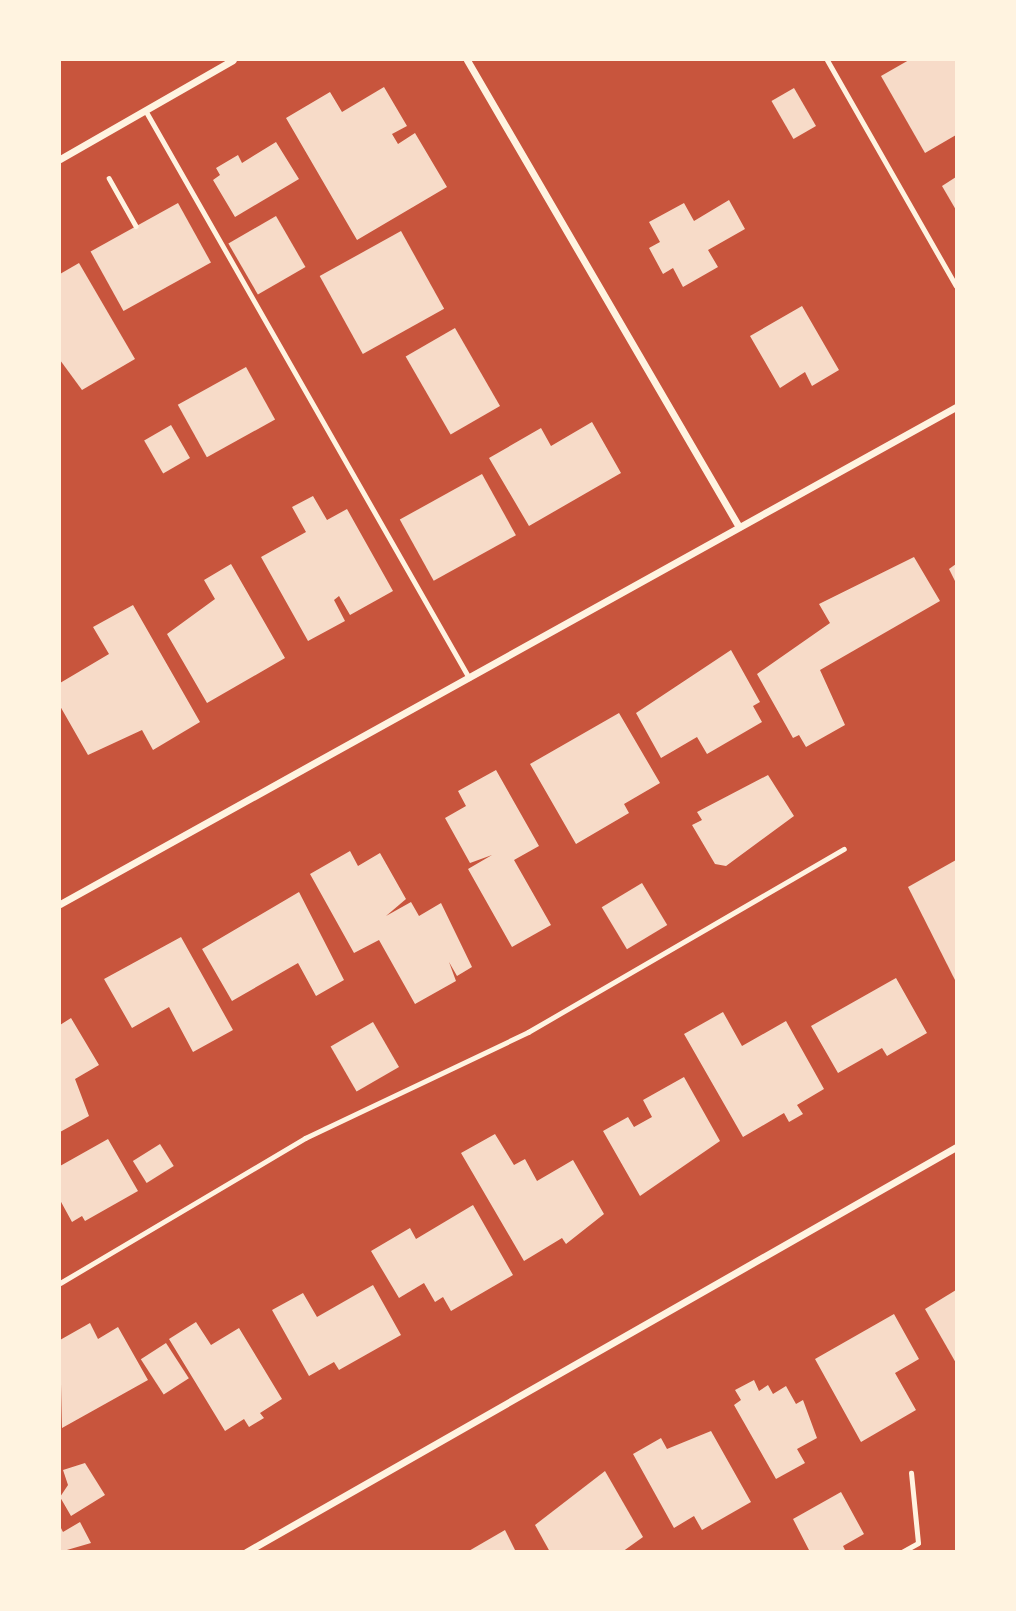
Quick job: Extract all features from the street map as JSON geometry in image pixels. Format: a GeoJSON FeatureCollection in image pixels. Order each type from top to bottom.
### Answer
{"type":"FeatureCollection","features":[{"type":"Feature","properties":{"kind":"street"},"geometry":{"type":"LineString","coordinates":[[60,159],[233,60]]}},
{"type":"Feature","properties":{"kind":"street"},"geometry":{"type":"LineString","coordinates":[[467,60],[739,527]]}},
{"type":"Feature","properties":{"kind":"street"},"geometry":{"type":"LineString","coordinates":[[60,905],[957,407]]}},
{"type":"Feature","properties":{"kind":"street"},"geometry":{"type":"LineString","coordinates":[[246,1552],[957,1147]]}},
{"type":"Feature","properties":{"kind":"lane"},"geometry":{"type":"LineString","coordinates":[[827,60],[957,286]]}},
{"type":"Feature","properties":{"kind":"lane"},"geometry":{"type":"LineString","coordinates":[[145,110],[468,678]]}},
{"type":"Feature","properties":{"kind":"lane"},"geometry":{"type":"LineString","coordinates":[[60,1283],[305,1138],[528,1032],[844,849]]}},
{"type":"Feature","properties":{"kind":"path"},"geometry":{"type":"LineString","coordinates":[[109,178],[136,226]]}},
{"type":"Feature","properties":{"kind":"path"},"geometry":{"type":"LineString","coordinates":[[902,1552],[918,1543],[911,1473]]}},
{"type":"Feature","properties":{"kind":"building"},"geometry":{"type":"Polygon","coordinates":[[[909,60],[956,61],[956,135],[925,153],[881,76],[909,60]]]}},
{"type":"Feature","properties":{"kind":"building"},"geometry":{"type":"Polygon","coordinates":[[[384,87],[407,126],[392,134],[398,144],[415,133],[447,187],[357,240],[286,118],[330,92],[342,112],[384,87]]]}},
{"type":"Feature","properties":{"kind":"building"},"geometry":{"type":"Polygon","coordinates":[[[794,88],[816,126],[793,139],[771,101],[794,88]]]}},
{"type":"Feature","properties":{"kind":"building"},"geometry":{"type":"Polygon","coordinates":[[[276,142],[299,179],[235,217],[213,180],[220,175],[216,168],[238,155],[242,163],[276,142]]]}},
{"type":"Feature","properties":{"kind":"building"},"geometry":{"type":"Polygon","coordinates":[[[956,177],[956,210],[942,186],[956,177]]]}},
{"type":"Feature","properties":{"kind":"building"},"geometry":{"type":"Polygon","coordinates":[[[729,200],[745,229],[708,250],[718,267],[683,287],[673,268],[663,274],[649,248],[660,242],[649,222],[684,203],[694,221],[729,200]]]}},
{"type":"Feature","properties":{"kind":"building"},"geometry":{"type":"Polygon","coordinates":[[[178,203],[211,262],[124,311],[91,251],[178,203]]]}},
{"type":"Feature","properties":{"kind":"building"},"geometry":{"type":"Polygon","coordinates":[[[276,216],[306,267],[258,295],[228,244],[276,216]]]}},
{"type":"Feature","properties":{"kind":"building"},"geometry":{"type":"Polygon","coordinates":[[[401,231],[444,309],[363,354],[320,276],[401,231]]]}},
{"type":"Feature","properties":{"kind":"building"},"geometry":{"type":"Polygon","coordinates":[[[79,263],[135,359],[82,390],[60,360],[60,274],[79,263]]]}},
{"type":"Feature","properties":{"kind":"building"},"geometry":{"type":"Polygon","coordinates":[[[802,306],[839,370],[812,386],[805,372],[780,388],[750,336],[802,306]]]}},
{"type":"Feature","properties":{"kind":"building"},"geometry":{"type":"Polygon","coordinates":[[[455,328],[500,406],[451,434],[406,356],[455,328]]]}},
{"type":"Feature","properties":{"kind":"building"},"geometry":{"type":"Polygon","coordinates":[[[246,367],[275,419],[207,457],[178,405],[246,367]]]}},
{"type":"Feature","properties":{"kind":"building"},"geometry":{"type":"Polygon","coordinates":[[[592,422],[621,473],[529,526],[489,458],[541,428],[551,446],[592,422]]]}},
{"type":"Feature","properties":{"kind":"building"},"geometry":{"type":"Polygon","coordinates":[[[171,425],[190,458],[163,473],[144,440],[171,425]]]}},
{"type":"Feature","properties":{"kind":"building"},"geometry":{"type":"Polygon","coordinates":[[[482,474],[516,535],[434,581],[400,520],[482,474]]]}},
{"type":"Feature","properties":{"kind":"building"},"geometry":{"type":"Polygon","coordinates":[[[313,496],[327,520],[347,509],[393,591],[350,615],[339,596],[334,600],[345,621],[308,641],[261,557],[306,532],[292,507],[313,496]]]}},
{"type":"Feature","properties":{"kind":"building"},"geometry":{"type":"Polygon","coordinates":[[[914,557],[940,601],[820,670],[845,725],[806,747],[799,735],[793,738],[757,674],[830,623],[819,604],[914,557]]]}},
{"type":"Feature","properties":{"kind":"building"},"geometry":{"type":"Polygon","coordinates":[[[231,564],[285,658],[207,703],[167,634],[215,599],[204,580],[231,564]]]}},
{"type":"Feature","properties":{"kind":"building"},"geometry":{"type":"Polygon","coordinates":[[[956,564],[956,583],[949,569],[956,564]]]}},
{"type":"Feature","properties":{"kind":"building"},"geometry":{"type":"Polygon","coordinates":[[[133,605],[200,722],[153,750],[142,730],[88,755],[60,706],[60,683],[109,654],[93,627],[133,605]]]}},
{"type":"Feature","properties":{"kind":"building"},"geometry":{"type":"Polygon","coordinates":[[[731,650],[760,702],[753,706],[762,722],[707,754],[697,737],[661,758],[636,713],[731,650]]]}},
{"type":"Feature","properties":{"kind":"building"},"geometry":{"type":"Polygon","coordinates":[[[619,713],[660,783],[624,804],[629,813],[576,844],[530,764],[619,713]]]}},
{"type":"Feature","properties":{"kind":"building"},"geometry":{"type":"Polygon","coordinates":[[[496,770],[539,846],[514,860],[551,925],[512,947],[468,869],[492,855],[470,863],[445,818],[466,806],[458,791],[496,770]]]}},
{"type":"Feature","properties":{"kind":"building"},"geometry":{"type":"Polygon","coordinates":[[[768,775],[794,816],[726,866],[715,864],[692,825],[702,820],[697,812],[768,775]]]}},
{"type":"Feature","properties":{"kind":"building"},"geometry":{"type":"Polygon","coordinates":[[[350,851],[358,866],[380,853],[406,899],[386,916],[411,902],[419,916],[441,903],[472,967],[457,976],[449,962],[456,981],[415,1004],[379,940],[354,953],[310,874],[350,851]]]}},
{"type":"Feature","properties":{"kind":"building"},"geometry":{"type":"Polygon","coordinates":[[[956,860],[956,982],[908,887],[956,860]]]}},
{"type":"Feature","properties":{"kind":"building"},"geometry":{"type":"Polygon","coordinates":[[[642,883],[667,925],[627,949],[602,907],[642,883]]]}},
{"type":"Feature","properties":{"kind":"building"},"geometry":{"type":"Polygon","coordinates":[[[299,892],[344,980],[316,996],[298,963],[232,1001],[202,949],[299,892]]]}},
{"type":"Feature","properties":{"kind":"building"},"geometry":{"type":"Polygon","coordinates":[[[181,937],[233,1030],[193,1052],[169,1007],[132,1028],[104,979],[181,937]]]}},
{"type":"Feature","properties":{"kind":"building"},"geometry":{"type":"Polygon","coordinates":[[[896,978],[927,1033],[887,1056],[882,1048],[838,1073],[811,1026],[896,978]]]}},
{"type":"Feature","properties":{"kind":"building"},"geometry":{"type":"Polygon","coordinates":[[[723,1012],[742,1046],[786,1021],[824,1089],[797,1105],[803,1114],[789,1122],[784,1113],[743,1137],[684,1034],[723,1012]]]}},
{"type":"Feature","properties":{"kind":"building"},"geometry":{"type":"Polygon","coordinates":[[[71,1018],[99,1065],[75,1079],[89,1116],[60,1132],[60,1025],[71,1018]]]}},
{"type":"Feature","properties":{"kind":"building"},"geometry":{"type":"Polygon","coordinates":[[[373,1022],[399,1067],[357,1092],[331,1046],[373,1022]]]}},
{"type":"Feature","properties":{"kind":"building"},"geometry":{"type":"Polygon","coordinates":[[[684,1077],[720,1141],[640,1196],[603,1131],[628,1117],[634,1127],[652,1117],[643,1100],[684,1077]]]}},
{"type":"Feature","properties":{"kind":"building"},"geometry":{"type":"Polygon","coordinates":[[[495,1134],[514,1165],[525,1159],[537,1181],[573,1160],[604,1214],[566,1244],[562,1238],[524,1261],[461,1153],[495,1134]]]}},
{"type":"Feature","properties":{"kind":"building"},"geometry":{"type":"Polygon","coordinates":[[[108,1139],[138,1191],[85,1221],[82,1216],[72,1222],[60,1200],[60,1166],[108,1139]]]}},
{"type":"Feature","properties":{"kind":"building"},"geometry":{"type":"Polygon","coordinates":[[[160,1144],[174,1166],[147,1183],[133,1161],[160,1144]]]}},
{"type":"Feature","properties":{"kind":"building"},"geometry":{"type":"Polygon","coordinates":[[[473,1205],[513,1275],[451,1311],[443,1297],[435,1302],[424,1283],[399,1298],[371,1251],[410,1228],[416,1239],[473,1205]]]}},
{"type":"Feature","properties":{"kind":"building"},"geometry":{"type":"Polygon","coordinates":[[[373,1285],[401,1335],[339,1370],[334,1362],[309,1376],[272,1310],[303,1293],[317,1317],[373,1285]]]}},
{"type":"Feature","properties":{"kind":"building"},"geometry":{"type":"Polygon","coordinates":[[[956,1290],[956,1363],[925,1309],[956,1290]]]}},
{"type":"Feature","properties":{"kind":"building"},"geometry":{"type":"Polygon","coordinates":[[[894,1314],[919,1359],[895,1373],[916,1410],[861,1442],[815,1359],[894,1314]]]}},
{"type":"Feature","properties":{"kind":"building"},"geometry":{"type":"Polygon","coordinates":[[[196,1322],[211,1345],[239,1328],[282,1399],[260,1413],[264,1418],[249,1427],[244,1419],[225,1431],[169,1339],[196,1322]]]}},
{"type":"Feature","properties":{"kind":"building"},"geometry":{"type":"Polygon","coordinates":[[[90,1323],[98,1339],[118,1327],[148,1380],[62,1428],[60,1340],[90,1323]]]}},
{"type":"Feature","properties":{"kind":"building"},"geometry":{"type":"Polygon","coordinates":[[[166,1343],[189,1378],[164,1395],[141,1359],[166,1343]]]}},
{"type":"Feature","properties":{"kind":"building"},"geometry":{"type":"Polygon","coordinates":[[[754,1380],[759,1391],[768,1385],[773,1394],[786,1386],[796,1404],[803,1400],[817,1438],[797,1449],[805,1463],[776,1479],[734,1405],[741,1400],[735,1390],[754,1380]]]}},
{"type":"Feature","properties":{"kind":"building"},"geometry":{"type":"Polygon","coordinates":[[[711,1431],[751,1502],[702,1530],[694,1516],[674,1528],[633,1454],[661,1438],[667,1449],[711,1431]]]}},
{"type":"Feature","properties":{"kind":"building"},"geometry":{"type":"Polygon","coordinates":[[[85,1463],[105,1495],[71,1516],[60,1497],[68,1485],[63,1470],[85,1463]]]}},
{"type":"Feature","properties":{"kind":"building"},"geometry":{"type":"Polygon","coordinates":[[[605,1471],[643,1537],[622,1552],[550,1552],[535,1525],[605,1471]]]}},
{"type":"Feature","properties":{"kind":"building"},"geometry":{"type":"Polygon","coordinates":[[[841,1492],[864,1534],[843,1546],[846,1552],[810,1552],[793,1519],[841,1492]]]}},
{"type":"Feature","properties":{"kind":"building"},"geometry":{"type":"Polygon","coordinates":[[[80,1522],[91,1543],[60,1552],[60,1526],[63,1532],[80,1522]]]}},
{"type":"Feature","properties":{"kind":"building"},"geometry":{"type":"Polygon","coordinates":[[[505,1530],[516,1552],[467,1552],[505,1530]]]}}]}
